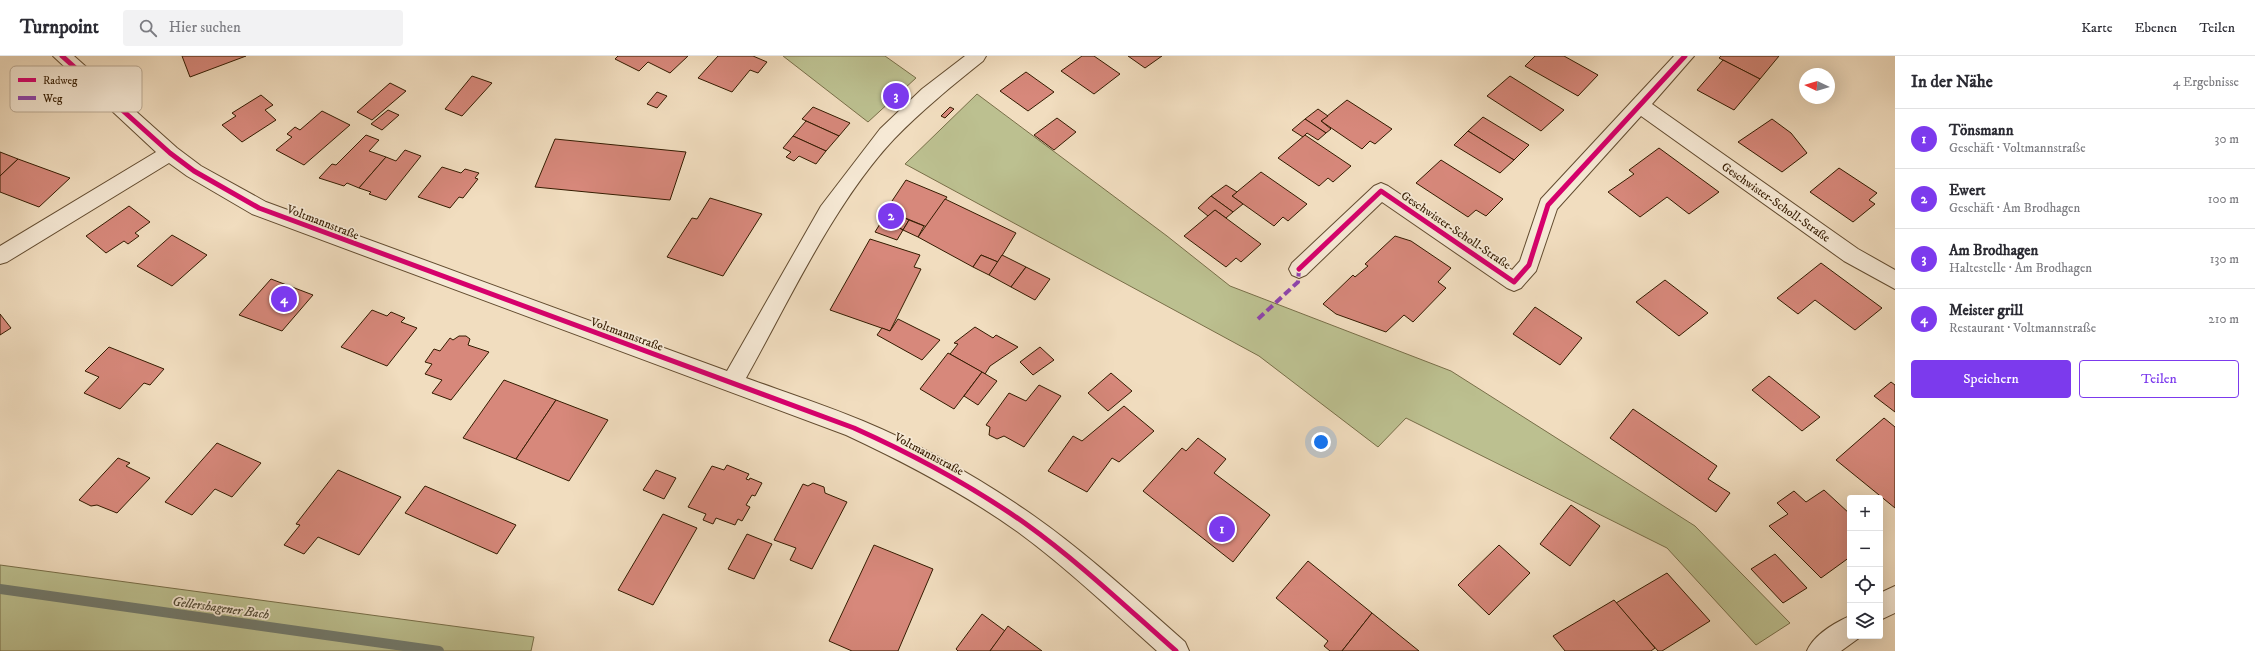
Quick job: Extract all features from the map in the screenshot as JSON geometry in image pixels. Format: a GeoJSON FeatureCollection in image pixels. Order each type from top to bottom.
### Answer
{"type":"FeatureCollection","features":[{"type":"Feature","properties":{"kind":"street","name":"Voltmannstraße"},"geometry":{"type":"LineString","coordinates":[[62,56],[73,66]]}},
{"type":"Feature","properties":{"kind":"street"},"geometry":{"type":"LineString","coordinates":[[732,383],[828,212],[855,174],[887,134],[934,90],[977,56]]}},
{"type":"Feature","properties":{"kind":"street","name":"Geschwister-Scholl-Straße"},"geometry":{"type":"LineString","coordinates":[[1299,269],[1381,191],[1514,282],[1529,265],[1548,205],[1685,56]]}},
{"type":"Feature","properties":{"kind":"street","name":"Geschwister-Scholl-Straße"},"geometry":{"type":"LineString","coordinates":[[1640,105],[1851,255],[1895,280]]}},
{"type":"Feature","properties":{"kind":"street","name":"Voltmannstraße"},"geometry":{"type":"LineString","coordinates":[[124,112],[170,153],[198,174],[259,208],[854,428],[899,448],[960,482],[1026,525],[1082,568],[1176,651]]}},
{"type":"Feature","properties":{"kind":"street"},"geometry":{"type":"LineString","coordinates":[[0,256],[170,153]]}},
{"type":"Feature","properties":{"kind":"street"},"geometry":{"type":"LineString","coordinates":[[1883,606],[1895,598]]}},
{"type":"Feature","properties":{"kind":"street"},"geometry":{"type":"LineString","coordinates":[[1820,651],[1847,632]]}},
{"type":"Feature","properties":{"kind":"green space"},"geometry":{"type":"Polygon","coordinates":[[[783,56],[885,56],[916,78],[868,122],[783,56]]]}},
{"type":"Feature","properties":{"kind":"green space"},"geometry":{"type":"Polygon","coordinates":[[[977,94],[1167,236],[1230,286],[1451,371],[1695,526],[1790,623],[1756,645],[1667,548],[1406,418],[1378,447],[1259,356],[905,164],[977,94]]]}},
{"type":"Feature","properties":{"kind":"green space"},"geometry":{"type":"Polygon","coordinates":[[[0,565],[534,637],[531,651],[0,651],[0,565]]]}},
{"type":"Feature","properties":{"kind":"building"},"geometry":{"type":"Polygon","coordinates":[[[182,56],[246,56],[190,77],[182,56]]]}},
{"type":"Feature","properties":{"kind":"building"},"geometry":{"type":"Polygon","coordinates":[[[618,56],[688,56],[670,73],[648,62],[639,71],[615,59],[618,56]]]}},
{"type":"Feature","properties":{"kind":"building"},"geometry":{"type":"Polygon","coordinates":[[[718,56],[753,56],[767,62],[758,73],[750,70],[732,92],[698,78],[718,56]]]}},
{"type":"Feature","properties":{"kind":"building"},"geometry":{"type":"Polygon","coordinates":[[[1082,56],[1094,56],[1120,74],[1094,94],[1061,71],[1082,56]]]}},
{"type":"Feature","properties":{"kind":"building"},"geometry":{"type":"Polygon","coordinates":[[[1128,56],[1162,56],[1145,68],[1128,56]]]}},
{"type":"Feature","properties":{"kind":"building"},"geometry":{"type":"Polygon","coordinates":[[[1535,56],[1564,56],[1598,75],[1578,96],[1525,66],[1535,56]]]}},
{"type":"Feature","properties":{"kind":"building"},"geometry":{"type":"Polygon","coordinates":[[[1721,56],[1779,56],[1760,79],[1719,58],[1721,56]]]}},
{"type":"Feature","properties":{"kind":"building"},"geometry":{"type":"Polygon","coordinates":[[[1723,60],[1760,79],[1734,110],[1697,90],[1723,60]]]}},
{"type":"Feature","properties":{"kind":"building"},"geometry":{"type":"Polygon","coordinates":[[[1026,72],[1054,92],[1028,111],[1000,91],[1026,72]]]}},
{"type":"Feature","properties":{"kind":"building"},"geometry":{"type":"Polygon","coordinates":[[[472,76],[492,83],[462,116],[445,109],[472,76]]]}},
{"type":"Feature","properties":{"kind":"building"},"geometry":{"type":"Polygon","coordinates":[[[1510,76],[1564,110],[1541,131],[1487,96],[1510,76]]]}},
{"type":"Feature","properties":{"kind":"building"},"geometry":{"type":"Polygon","coordinates":[[[390,83],[406,91],[372,120],[357,112],[390,83]]]}},
{"type":"Feature","properties":{"kind":"building"},"geometry":{"type":"Polygon","coordinates":[[[657,92],[667,96],[657,108],[647,104],[657,92]]]}},
{"type":"Feature","properties":{"kind":"building"},"geometry":{"type":"Polygon","coordinates":[[[261,95],[273,105],[265,110],[276,120],[242,142],[222,125],[236,116],[232,113],[261,95]]]}},
{"type":"Feature","properties":{"kind":"building"},"geometry":{"type":"Polygon","coordinates":[[[1347,100],[1392,129],[1375,144],[1370,141],[1362,149],[1321,121],[1347,100]]]}},
{"type":"Feature","properties":{"kind":"building"},"geometry":{"type":"Polygon","coordinates":[[[813,107],[850,123],[839,136],[802,119],[813,107]]]}},
{"type":"Feature","properties":{"kind":"building"},"geometry":{"type":"Polygon","coordinates":[[[950,107],[954,109],[945,118],[941,116],[950,107]]]}},
{"type":"Feature","properties":{"kind":"building"},"geometry":{"type":"Polygon","coordinates":[[[1318,109],[1328,116],[1321,121],[1331,129],[1326,133],[1305,119],[1318,109]]]}},
{"type":"Feature","properties":{"kind":"building"},"geometry":{"type":"Polygon","coordinates":[[[388,110],[399,115],[382,130],[371,124],[388,110]]]}},
{"type":"Feature","properties":{"kind":"building"},"geometry":{"type":"Polygon","coordinates":[[[322,111],[350,125],[304,165],[276,150],[292,137],[287,134],[295,127],[300,130],[322,111]]]}},
{"type":"Feature","properties":{"kind":"building"},"geometry":{"type":"Polygon","coordinates":[[[1483,117],[1529,145],[1514,160],[1468,131],[1483,117]]]}},
{"type":"Feature","properties":{"kind":"building"},"geometry":{"type":"Polygon","coordinates":[[[1057,118],[1076,132],[1054,150],[1034,135],[1057,118]]]}},
{"type":"Feature","properties":{"kind":"building"},"geometry":{"type":"Polygon","coordinates":[[[1305,119],[1326,133],[1318,140],[1307,133],[1303,137],[1292,130],[1305,119]]]}},
{"type":"Feature","properties":{"kind":"building"},"geometry":{"type":"Polygon","coordinates":[[[1772,119],[1791,133],[1807,153],[1782,172],[1738,142],[1772,119]]]}},
{"type":"Feature","properties":{"kind":"building"},"geometry":{"type":"Polygon","coordinates":[[[806,121],[839,136],[826,151],[793,136],[806,121]]]}},
{"type":"Feature","properties":{"kind":"building"},"geometry":{"type":"Polygon","coordinates":[[[1468,131],[1514,160],[1500,173],[1454,145],[1468,131]]]}},
{"type":"Feature","properties":{"kind":"building"},"geometry":{"type":"Polygon","coordinates":[[[366,135],[379,140],[369,151],[386,157],[359,188],[347,183],[344,186],[319,178],[332,164],[336,165],[366,135]]]}},
{"type":"Feature","properties":{"kind":"building"},"geometry":{"type":"Polygon","coordinates":[[[1305,135],[1351,166],[1333,182],[1328,178],[1319,186],[1278,158],[1305,135]]]}},
{"type":"Feature","properties":{"kind":"building"},"geometry":{"type":"Polygon","coordinates":[[[793,136],[826,151],[816,164],[799,156],[794,161],[786,157],[791,152],[783,148],[793,136]]]}},
{"type":"Feature","properties":{"kind":"building"},"geometry":{"type":"Polygon","coordinates":[[[555,139],[686,152],[670,200],[535,187],[555,139]]]}},
{"type":"Feature","properties":{"kind":"building"},"geometry":{"type":"Polygon","coordinates":[[[1659,148],[1719,192],[1689,214],[1667,197],[1640,217],[1608,192],[1634,174],[1629,170],[1659,148]]]}},
{"type":"Feature","properties":{"kind":"building"},"geometry":{"type":"Polygon","coordinates":[[[405,150],[421,156],[386,200],[369,194],[371,192],[359,188],[386,157],[396,161],[405,150]]]}},
{"type":"Feature","properties":{"kind":"building"},"geometry":{"type":"Polygon","coordinates":[[[0,152],[18,159],[0,176],[0,152]]]}},
{"type":"Feature","properties":{"kind":"building"},"geometry":{"type":"Polygon","coordinates":[[[18,159],[70,178],[39,207],[0,192],[0,176],[18,159]]]}},
{"type":"Feature","properties":{"kind":"building"},"geometry":{"type":"Polygon","coordinates":[[[1441,160],[1503,199],[1486,216],[1476,210],[1468,217],[1416,183],[1441,160]]]}},
{"type":"Feature","properties":{"kind":"building"},"geometry":{"type":"Polygon","coordinates":[[[442,167],[461,173],[465,169],[479,173],[475,178],[478,179],[463,198],[459,197],[450,208],[418,197],[442,167]]]}},
{"type":"Feature","properties":{"kind":"building"},"geometry":{"type":"Polygon","coordinates":[[[1839,168],[1877,193],[1869,200],[1875,204],[1853,222],[1810,192],[1839,168]]]}},
{"type":"Feature","properties":{"kind":"building"},"geometry":{"type":"Polygon","coordinates":[[[1261,172],[1307,204],[1288,221],[1283,217],[1274,226],[1232,196],[1261,172]]]}},
{"type":"Feature","properties":{"kind":"building"},"geometry":{"type":"Polygon","coordinates":[[[906,180],[947,197],[927,227],[886,210],[906,180]]]}},
{"type":"Feature","properties":{"kind":"building"},"geometry":{"type":"Polygon","coordinates":[[[1226,185],[1237,192],[1232,196],[1243,204],[1233,212],[1211,196],[1226,185]]]}},
{"type":"Feature","properties":{"kind":"building"},"geometry":{"type":"Polygon","coordinates":[[[1211,196],[1233,212],[1226,218],[1215,210],[1208,216],[1198,208],[1211,196]]]}},
{"type":"Feature","properties":{"kind":"building"},"geometry":{"type":"Polygon","coordinates":[[[710,198],[762,214],[723,276],[667,257],[692,218],[697,219],[710,198]]]}},
{"type":"Feature","properties":{"kind":"building"},"geometry":{"type":"Polygon","coordinates":[[[945,199],[1016,233],[998,262],[981,255],[973,267],[918,237],[945,199]]]}},
{"type":"Feature","properties":{"kind":"building"},"geometry":{"type":"Polygon","coordinates":[[[129,206],[150,222],[135,233],[139,236],[128,244],[124,241],[106,253],[86,236],[129,206]]]}},
{"type":"Feature","properties":{"kind":"building"},"geometry":{"type":"Polygon","coordinates":[[[1215,210],[1261,244],[1241,262],[1236,258],[1226,267],[1184,236],[1215,210]]]}},
{"type":"Feature","properties":{"kind":"building"},"geometry":{"type":"Polygon","coordinates":[[[887,211],[909,220],[903,230],[883,219],[887,211]]]}},
{"type":"Feature","properties":{"kind":"building"},"geometry":{"type":"Polygon","coordinates":[[[883,219],[903,230],[897,240],[875,232],[883,219]]]}},
{"type":"Feature","properties":{"kind":"building"},"geometry":{"type":"Polygon","coordinates":[[[909,220],[924,226],[918,237],[903,230],[909,220]]]}},
{"type":"Feature","properties":{"kind":"building"},"geometry":{"type":"Polygon","coordinates":[[[172,235],[207,255],[172,286],[137,266],[172,235]]]}},
{"type":"Feature","properties":{"kind":"building"},"geometry":{"type":"Polygon","coordinates":[[[1395,236],[1411,241],[1451,268],[1438,282],[1446,288],[1413,322],[1404,315],[1386,332],[1336,314],[1323,304],[1353,275],[1355,277],[1368,266],[1365,264],[1395,236]]]}},
{"type":"Feature","properties":{"kind":"building"},"geometry":{"type":"Polygon","coordinates":[[[870,239],[920,255],[914,267],[921,269],[890,331],[830,310],[870,239]]]}},
{"type":"Feature","properties":{"kind":"building"},"geometry":{"type":"Polygon","coordinates":[[[981,255],[998,262],[989,275],[973,267],[981,255]]]}},
{"type":"Feature","properties":{"kind":"building"},"geometry":{"type":"Polygon","coordinates":[[[1002,255],[1026,267],[1011,287],[989,275],[1002,255]]]}},
{"type":"Feature","properties":{"kind":"building"},"geometry":{"type":"Polygon","coordinates":[[[1821,263],[1882,308],[1855,330],[1815,300],[1798,314],[1777,298],[1821,263]]]}},
{"type":"Feature","properties":{"kind":"building"},"geometry":{"type":"Polygon","coordinates":[[[1026,267],[1050,279],[1035,300],[1011,287],[1026,267]]]}},
{"type":"Feature","properties":{"kind":"building"},"geometry":{"type":"Polygon","coordinates":[[[271,279],[313,295],[282,331],[239,315],[271,279]]]}},
{"type":"Feature","properties":{"kind":"building"},"geometry":{"type":"Polygon","coordinates":[[[1665,280],[1708,313],[1679,336],[1636,302],[1665,280]]]}},
{"type":"Feature","properties":{"kind":"building"},"geometry":{"type":"Polygon","coordinates":[[[1535,307],[1582,338],[1560,365],[1513,334],[1535,307]]]}},
{"type":"Feature","properties":{"kind":"building"},"geometry":{"type":"Polygon","coordinates":[[[372,310],[387,316],[391,312],[405,318],[401,322],[417,328],[387,366],[341,347],[372,310]]]}},
{"type":"Feature","properties":{"kind":"building"},"geometry":{"type":"Polygon","coordinates":[[[0,314],[11,328],[0,335],[0,314]]]}},
{"type":"Feature","properties":{"kind":"building"},"geometry":{"type":"Polygon","coordinates":[[[898,319],[940,340],[922,360],[877,335],[882,328],[890,331],[898,319]]]}},
{"type":"Feature","properties":{"kind":"building"},"geometry":{"type":"Polygon","coordinates":[[[975,327],[993,338],[996,335],[1018,347],[990,366],[985,374],[950,354],[958,344],[954,343],[975,327]]]}},
{"type":"Feature","properties":{"kind":"building"},"geometry":{"type":"Polygon","coordinates":[[[459,336],[466,336],[470,339],[468,345],[489,352],[451,400],[432,393],[442,380],[425,374],[432,364],[425,362],[434,349],[440,351],[450,338],[453,340],[459,336]]]}},
{"type":"Feature","properties":{"kind":"building"},"geometry":{"type":"Polygon","coordinates":[[[109,347],[164,369],[150,385],[144,383],[120,409],[84,393],[99,377],[85,371],[109,347]]]}},
{"type":"Feature","properties":{"kind":"building"},"geometry":{"type":"Polygon","coordinates":[[[1040,347],[1054,360],[1033,375],[1020,362],[1040,347]]]}},
{"type":"Feature","properties":{"kind":"building"},"geometry":{"type":"Polygon","coordinates":[[[948,353],[982,372],[954,409],[920,389],[948,353]]]}},
{"type":"Feature","properties":{"kind":"building"},"geometry":{"type":"Polygon","coordinates":[[[982,372],[997,381],[978,405],[964,396],[982,372]]]}},
{"type":"Feature","properties":{"kind":"building"},"geometry":{"type":"Polygon","coordinates":[[[1111,373],[1132,391],[1108,411],[1088,393],[1111,373]]]}},
{"type":"Feature","properties":{"kind":"building"},"geometry":{"type":"Polygon","coordinates":[[[1769,376],[1820,417],[1802,431],[1752,390],[1769,376]]]}},
{"type":"Feature","properties":{"kind":"building"},"geometry":{"type":"Polygon","coordinates":[[[504,380],[556,400],[516,459],[463,438],[504,380]]]}},
{"type":"Feature","properties":{"kind":"building"},"geometry":{"type":"Polygon","coordinates":[[[1891,382],[1895,385],[1895,412],[1874,396],[1891,382]]]}},
{"type":"Feature","properties":{"kind":"building"},"geometry":{"type":"Polygon","coordinates":[[[1039,385],[1061,396],[1024,447],[1004,436],[997,439],[989,435],[990,427],[986,425],[1009,393],[1026,401],[1039,385]]]}},
{"type":"Feature","properties":{"kind":"building"},"geometry":{"type":"Polygon","coordinates":[[[556,400],[608,420],[569,481],[516,459],[556,400]]]}},
{"type":"Feature","properties":{"kind":"building"},"geometry":{"type":"Polygon","coordinates":[[[1124,406],[1154,431],[1119,462],[1112,458],[1087,492],[1048,471],[1073,436],[1082,441],[1124,406]]]}},
{"type":"Feature","properties":{"kind":"building"},"geometry":{"type":"Polygon","coordinates":[[[1633,409],[1717,466],[1708,479],[1730,493],[1716,512],[1610,438],[1633,409]]]}},
{"type":"Feature","properties":{"kind":"building"},"geometry":{"type":"Polygon","coordinates":[[[1884,418],[1895,427],[1895,508],[1883,498],[1883,495],[1879,495],[1836,460],[1884,418]]]}},
{"type":"Feature","properties":{"kind":"building"},"geometry":{"type":"Polygon","coordinates":[[[1198,438],[1226,459],[1214,473],[1270,515],[1233,562],[1143,491],[1182,448],[1186,451],[1198,438]]]}},
{"type":"Feature","properties":{"kind":"building"},"geometry":{"type":"Polygon","coordinates":[[[217,443],[261,463],[232,497],[215,489],[192,515],[165,502],[217,443]]]}},
{"type":"Feature","properties":{"kind":"building"},"geometry":{"type":"Polygon","coordinates":[[[118,458],[130,463],[126,466],[150,478],[117,513],[97,505],[91,506],[79,500],[118,458]]]}},
{"type":"Feature","properties":{"kind":"building"},"geometry":{"type":"Polygon","coordinates":[[[727,465],[749,474],[746,479],[749,480],[750,478],[762,483],[755,496],[752,495],[746,505],[750,507],[742,521],[738,519],[735,525],[716,518],[713,524],[703,520],[706,514],[688,507],[712,466],[724,470],[727,465]]]}},
{"type":"Feature","properties":{"kind":"building"},"geometry":{"type":"Polygon","coordinates":[[[338,470],[401,497],[359,555],[318,537],[304,554],[284,545],[300,525],[296,524],[338,470]]]}},
{"type":"Feature","properties":{"kind":"building"},"geometry":{"type":"Polygon","coordinates":[[[656,470],[676,478],[664,499],[643,490],[656,470]]]}},
{"type":"Feature","properties":{"kind":"building"},"geometry":{"type":"Polygon","coordinates":[[[813,483],[824,487],[825,493],[847,502],[812,569],[790,560],[796,548],[774,540],[803,484],[808,486],[813,483]]]}},
{"type":"Feature","properties":{"kind":"building"},"geometry":{"type":"Polygon","coordinates":[[[425,486],[516,525],[497,554],[405,513],[425,486]]]}},
{"type":"Feature","properties":{"kind":"building"},"geometry":{"type":"Polygon","coordinates":[[[1824,490],[1847,511],[1847,559],[1821,578],[1769,526],[1788,514],[1777,503],[1794,491],[1806,502],[1824,490]]]}},
{"type":"Feature","properties":{"kind":"building"},"geometry":{"type":"Polygon","coordinates":[[[1571,505],[1600,526],[1570,566],[1540,544],[1571,505]]]}},
{"type":"Feature","properties":{"kind":"building"},"geometry":{"type":"Polygon","coordinates":[[[663,514],[697,528],[653,605],[618,590],[663,514]]]}},
{"type":"Feature","properties":{"kind":"building"},"geometry":{"type":"Polygon","coordinates":[[[747,534],[772,544],[754,579],[728,569],[747,534]]]}},
{"type":"Feature","properties":{"kind":"building"},"geometry":{"type":"Polygon","coordinates":[[[874,545],[933,569],[898,651],[852,651],[829,641],[874,545]]]}},
{"type":"Feature","properties":{"kind":"building"},"geometry":{"type":"Polygon","coordinates":[[[1499,545],[1530,573],[1489,615],[1458,585],[1499,545]]]}},
{"type":"Feature","properties":{"kind":"building"},"geometry":{"type":"Polygon","coordinates":[[[1775,554],[1807,588],[1783,603],[1751,569],[1775,554]]]}},
{"type":"Feature","properties":{"kind":"building"},"geometry":{"type":"Polygon","coordinates":[[[1308,561],[1372,613],[1342,651],[1330,651],[1324,646],[1328,641],[1276,598],[1308,561]]]}},
{"type":"Feature","properties":{"kind":"building"},"geometry":{"type":"Polygon","coordinates":[[[1667,573],[1710,621],[1662,651],[1658,651],[1616,603],[1667,573]]]}},
{"type":"Feature","properties":{"kind":"building"},"geometry":{"type":"Polygon","coordinates":[[[1614,600],[1655,648],[1651,651],[1565,651],[1553,636],[1614,600]]]}},
{"type":"Feature","properties":{"kind":"building"},"geometry":{"type":"Polygon","coordinates":[[[1372,613],[1419,651],[1342,651],[1372,613]]]}},
{"type":"Feature","properties":{"kind":"building"},"geometry":{"type":"Polygon","coordinates":[[[982,614],[1005,631],[990,651],[958,651],[956,649],[982,614]]]}},
{"type":"Feature","properties":{"kind":"building"},"geometry":{"type":"Polygon","coordinates":[[[1008,626],[1042,651],[990,651],[1008,626]]]}},
{"type":"Feature","properties":{"kind":"waterway","name":"Gellershagener Bach"},"geometry":{"type":"LineString","coordinates":[[0,589],[439,651]]}},
{"type":"Feature","properties":{"kind":"marked path"},"geometry":{"type":"LineString","coordinates":[[1258,319],[1298,282],[1299,269]]}},
{"type":"Feature","properties":{"kind":"cycle path"},"geometry":{"type":"LineString","coordinates":[[62,56],[73,66]]}},
{"type":"Feature","properties":{"kind":"cycle path"},"geometry":{"type":"LineString","coordinates":[[1299,269],[1381,191],[1514,282],[1529,265],[1548,205],[1685,56]]}},
{"type":"Feature","properties":{"kind":"cycle path"},"geometry":{"type":"LineString","coordinates":[[124,112],[170,153],[194,171],[259,208],[854,428],[921,460],[964,484],[1026,524],[1065,554],[1176,651]]}},
{"type":"Feature","properties":{"kind":"place","name":"Am Brodhagen"},"geometry":{"type":"Point","coordinates":[896,96]}},
{"type":"Feature","properties":{"kind":"place","name":"Ewert"},"geometry":{"type":"Point","coordinates":[891,216]}},
{"type":"Feature","properties":{"kind":"place","name":"Meister grill"},"geometry":{"type":"Point","coordinates":[284,299]}},
{"type":"Feature","properties":{"kind":"place","name":"Tönsmann"},"geometry":{"type":"Point","coordinates":[1222,529]}}]}
